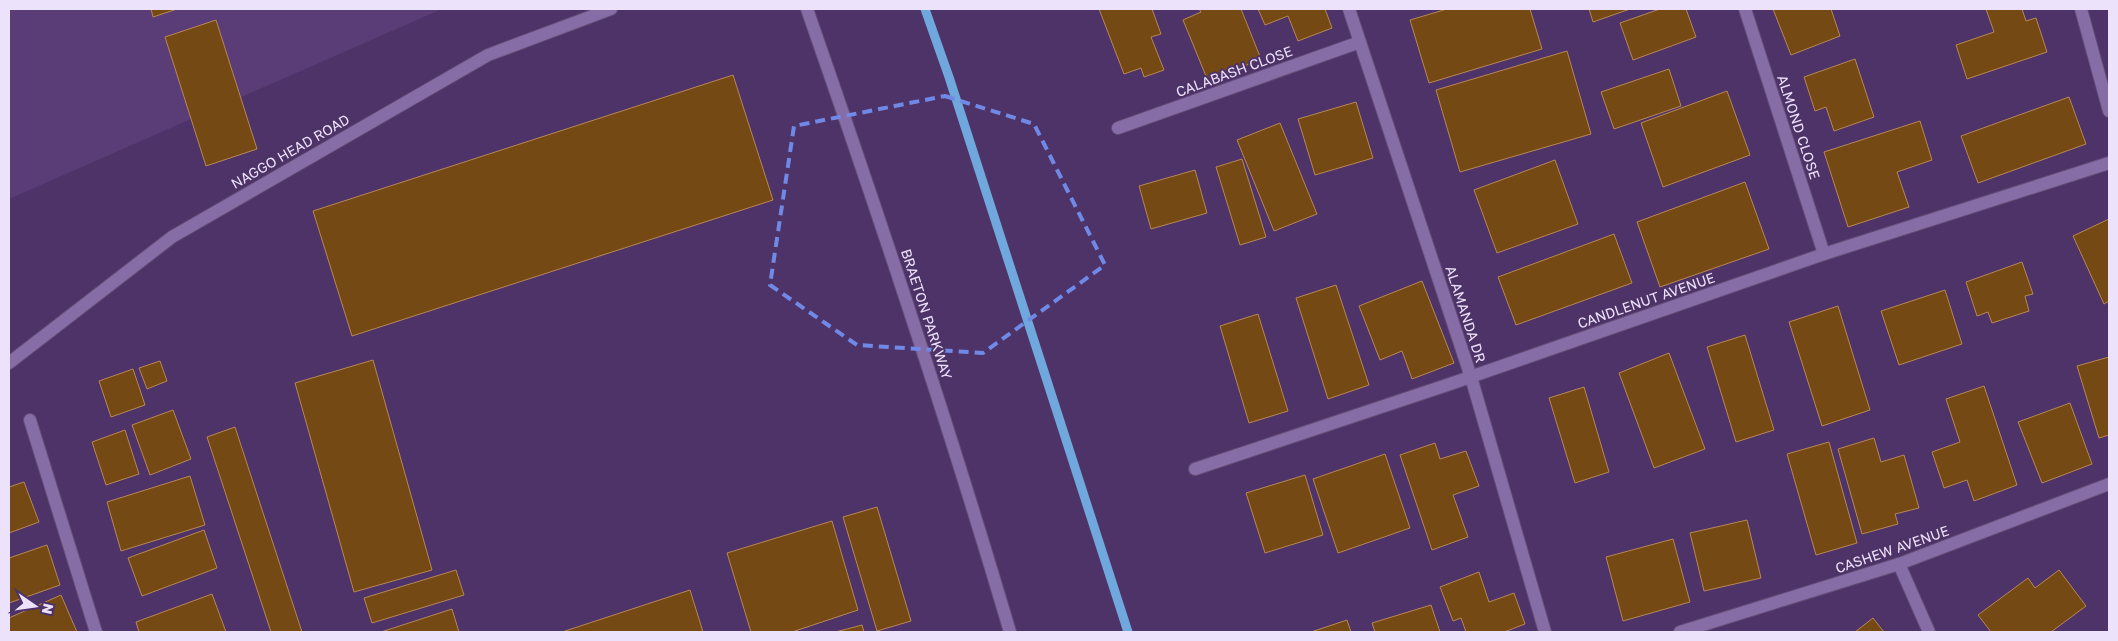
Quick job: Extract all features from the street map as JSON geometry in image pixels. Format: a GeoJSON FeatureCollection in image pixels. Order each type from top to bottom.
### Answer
{"type":"FeatureCollection","features":[{"type":"Feature","properties":{"kind":"street","name":"NAGGO HEAD ROAD"},"geometry":{"type":"LineString","coordinates":[[9,363],[180,232],[488,55],[611,9]]}},
{"type":"Feature","properties":{"kind":"street","name":"BRAETON PARKWAY"},"geometry":{"type":"LineString","coordinates":[[806,9],[932,377],[962,469],[1010,632]]}},
{"type":"Feature","properties":{"kind":"street","name":"ALAMANDA DR"},"geometry":{"type":"LineString","coordinates":[[1349,9],[1471,377],[1544,632]]}},
{"type":"Feature","properties":{"kind":"street","name":"ALMOND CLOSE"},"geometry":{"type":"LineString","coordinates":[[1745,9],[1824,254]]}},
{"type":"Feature","properties":{"kind":"street"},"geometry":{"type":"LineString","coordinates":[[2081,9],[2109,111]]}},
{"type":"Feature","properties":{"kind":"street","name":"CALABASH CLOSE"},"geometry":{"type":"LineString","coordinates":[[1118,128],[1360,42]]}},
{"type":"Feature","properties":{"kind":"street","name":"CANDLENUT AVENUE"},"geometry":{"type":"LineString","coordinates":[[1195,470],[1471,377],[1824,254],[2109,163]]}},
{"type":"Feature","properties":{"kind":"street"},"geometry":{"type":"LineString","coordinates":[[30,420],[96,632]]}},
{"type":"Feature","properties":{"kind":"street","name":"CASHEW AVENUE"},"geometry":{"type":"LineString","coordinates":[[1680,632],[1899,564],[2109,484]]}},
{"type":"Feature","properties":{"kind":"street"},"geometry":{"type":"LineString","coordinates":[[1899,564],[1929,632]]}},
{"type":"Feature","properties":{"kind":"highlighted area"},"geometry":{"type":"Polygon","coordinates":[[[945,96],[1034,124],[1105,265],[983,353],[857,345],[770,285],[794,126],[945,96]]]}},
{"type":"Feature","properties":{"kind":"shaded area"},"geometry":{"type":"Polygon","coordinates":[[[9,9],[442,9],[9,199],[9,9]]]}},
{"type":"Feature","properties":{"kind":"building"},"geometry":{"type":"Polygon","coordinates":[[[151,9],[177,9],[153,17],[151,9]]]}},
{"type":"Feature","properties":{"kind":"building"},"geometry":{"type":"Polygon","coordinates":[[[1099,9],[1152,9],[1161,34],[1151,37],[1164,70],[1144,77],[1141,68],[1124,74],[1099,9]]]}},
{"type":"Feature","properties":{"kind":"building"},"geometry":{"type":"Polygon","coordinates":[[[1199,9],[1241,9],[1261,59],[1208,81],[1183,20],[1201,12],[1199,9]]]}},
{"type":"Feature","properties":{"kind":"building"},"geometry":{"type":"Polygon","coordinates":[[[1258,9],[1325,9],[1332,28],[1298,41],[1288,16],[1265,25],[1258,9]]]}},
{"type":"Feature","properties":{"kind":"building"},"geometry":{"type":"Polygon","coordinates":[[[1447,9],[1530,9],[1542,49],[1429,83],[1410,20],[1447,9]]]}},
{"type":"Feature","properties":{"kind":"building"},"geometry":{"type":"Polygon","coordinates":[[[1589,9],[1630,9],[1593,22],[1589,9]]]}},
{"type":"Feature","properties":{"kind":"building"},"geometry":{"type":"Polygon","coordinates":[[[1660,9],[1686,9],[1696,37],[1633,60],[1620,23],[1660,9]]]}},
{"type":"Feature","properties":{"kind":"building"},"geometry":{"type":"Polygon","coordinates":[[[1773,9],[1831,9],[1840,36],[1791,55],[1773,9]]]}},
{"type":"Feature","properties":{"kind":"building"},"geometry":{"type":"Polygon","coordinates":[[[1986,9],[2022,9],[2026,21],[2036,18],[2047,52],[1967,79],[1956,45],[1994,32],[1986,9]]]}},
{"type":"Feature","properties":{"kind":"building"},"geometry":{"type":"Polygon","coordinates":[[[216,20],[257,149],[206,166],[165,37],[216,20]]]}},
{"type":"Feature","properties":{"kind":"building"},"geometry":{"type":"Polygon","coordinates":[[[1567,51],[1591,134],[1460,172],[1436,90],[1567,51]]]}},
{"type":"Feature","properties":{"kind":"building"},"geometry":{"type":"Polygon","coordinates":[[[1855,59],[1874,117],[1834,131],[1826,107],[1815,111],[1804,77],[1855,59]]]}},
{"type":"Feature","properties":{"kind":"building"},"geometry":{"type":"Polygon","coordinates":[[[1669,69],[1681,106],[1614,129],[1601,92],[1669,69]]]}},
{"type":"Feature","properties":{"kind":"building"},"geometry":{"type":"Polygon","coordinates":[[[733,75],[773,200],[352,336],[313,211],[733,75]]]}},
{"type":"Feature","properties":{"kind":"building"},"geometry":{"type":"Polygon","coordinates":[[[1727,91],[1750,155],[1663,187],[1641,123],[1727,91]]]}},
{"type":"Feature","properties":{"kind":"building"},"geometry":{"type":"Polygon","coordinates":[[[2069,97],[2086,144],[1978,183],[1961,136],[2069,97]]]}},
{"type":"Feature","properties":{"kind":"building"},"geometry":{"type":"Polygon","coordinates":[[[1356,102],[1373,158],[1315,175],[1298,119],[1356,102]]]}},
{"type":"Feature","properties":{"kind":"building"},"geometry":{"type":"Polygon","coordinates":[[[1920,121],[1932,160],[1897,172],[1909,207],[1848,227],[1824,152],[1920,121]]]}},
{"type":"Feature","properties":{"kind":"building"},"geometry":{"type":"Polygon","coordinates":[[[1280,123],[1317,214],[1274,231],[1237,140],[1280,123]]]}},
{"type":"Feature","properties":{"kind":"building"},"geometry":{"type":"Polygon","coordinates":[[[1242,159],[1266,237],[1240,245],[1216,167],[1242,159]]]}},
{"type":"Feature","properties":{"kind":"building"},"geometry":{"type":"Polygon","coordinates":[[[1555,160],[1578,224],[1497,253],[1474,190],[1555,160]]]}},
{"type":"Feature","properties":{"kind":"building"},"geometry":{"type":"Polygon","coordinates":[[[1195,170],[1207,213],[1151,229],[1139,186],[1195,170]]]}},
{"type":"Feature","properties":{"kind":"building"},"geometry":{"type":"Polygon","coordinates":[[[1745,182],[1769,249],[1660,287],[1637,222],[1745,182]]]}},
{"type":"Feature","properties":{"kind":"building"},"geometry":{"type":"Polygon","coordinates":[[[2109,219],[2109,301],[2104,304],[2073,236],[2109,219]]]}},
{"type":"Feature","properties":{"kind":"building"},"geometry":{"type":"Polygon","coordinates":[[[1614,234],[1632,283],[1516,325],[1498,277],[1614,234]]]}},
{"type":"Feature","properties":{"kind":"building"},"geometry":{"type":"Polygon","coordinates":[[[2022,262],[2033,294],[2025,296],[2029,311],[1992,323],[1988,312],[1977,316],[1966,282],[2022,262]]]}},
{"type":"Feature","properties":{"kind":"building"},"geometry":{"type":"Polygon","coordinates":[[[1422,281],[1454,363],[1412,379],[1402,351],[1380,360],[1359,306],[1422,281]]]}},
{"type":"Feature","properties":{"kind":"building"},"geometry":{"type":"Polygon","coordinates":[[[1336,285],[1369,385],[1328,399],[1296,298],[1336,285]]]}},
{"type":"Feature","properties":{"kind":"building"},"geometry":{"type":"Polygon","coordinates":[[[1945,290],[1962,344],[1899,365],[1881,311],[1945,290]]]}},
{"type":"Feature","properties":{"kind":"building"},"geometry":{"type":"Polygon","coordinates":[[[1838,306],[1870,410],[1822,426],[1789,322],[1838,306]]]}},
{"type":"Feature","properties":{"kind":"building"},"geometry":{"type":"Polygon","coordinates":[[[1258,314],[1288,411],[1249,423],[1220,326],[1258,314]]]}},
{"type":"Feature","properties":{"kind":"building"},"geometry":{"type":"Polygon","coordinates":[[[1745,335],[1774,430],[1736,442],[1707,347],[1745,335]]]}},
{"type":"Feature","properties":{"kind":"building"},"geometry":{"type":"Polygon","coordinates":[[[1669,353],[1705,449],[1654,468],[1619,373],[1669,353]]]}},
{"type":"Feature","properties":{"kind":"building"},"geometry":{"type":"Polygon","coordinates":[[[2109,357],[2109,435],[2099,438],[2077,366],[2109,357]]]}},
{"type":"Feature","properties":{"kind":"building"},"geometry":{"type":"Polygon","coordinates":[[[373,360],[432,570],[354,592],[295,383],[373,360]]]}},
{"type":"Feature","properties":{"kind":"building"},"geometry":{"type":"Polygon","coordinates":[[[160,361],[167,381],[147,389],[139,368],[160,361]]]}},
{"type":"Feature","properties":{"kind":"building"},"geometry":{"type":"Polygon","coordinates":[[[133,369],[145,405],[111,417],[99,381],[133,369]]]}},
{"type":"Feature","properties":{"kind":"building"},"geometry":{"type":"Polygon","coordinates":[[[1984,386],[2017,485],[1974,501],[1967,480],[1944,488],[1932,452],[1960,442],[1946,399],[1984,386]]]}},
{"type":"Feature","properties":{"kind":"building"},"geometry":{"type":"Polygon","coordinates":[[[1584,387],[1609,472],[1575,483],[1549,398],[1584,387]]]}},
{"type":"Feature","properties":{"kind":"building"},"geometry":{"type":"Polygon","coordinates":[[[2070,403],[2092,464],[2042,483],[2018,422],[2070,403]]]}},
{"type":"Feature","properties":{"kind":"building"},"geometry":{"type":"Polygon","coordinates":[[[173,410],[191,459],[150,475],[132,425],[173,410]]]}},
{"type":"Feature","properties":{"kind":"building"},"geometry":{"type":"Polygon","coordinates":[[[235,427],[302,632],[271,632],[207,437],[235,427]]]}},
{"type":"Feature","properties":{"kind":"building"},"geometry":{"type":"Polygon","coordinates":[[[125,430],[139,474],[106,485],[92,442],[125,430]]]}},
{"type":"Feature","properties":{"kind":"building"},"geometry":{"type":"Polygon","coordinates":[[[1874,438],[1881,462],[1904,455],[1919,508],[1895,514],[1898,524],[1862,534],[1838,449],[1874,438]]]}},
{"type":"Feature","properties":{"kind":"building"},"geometry":{"type":"Polygon","coordinates":[[[1829,442],[1857,543],[1816,555],[1787,454],[1829,442]]]}},
{"type":"Feature","properties":{"kind":"building"},"geometry":{"type":"Polygon","coordinates":[[[1435,443],[1440,459],[1466,451],[1479,486],[1453,495],[1468,537],[1432,550],[1400,455],[1435,443]]]}},
{"type":"Feature","properties":{"kind":"building"},"geometry":{"type":"Polygon","coordinates":[[[1385,454],[1410,528],[1338,553],[1313,479],[1385,454]]]}},
{"type":"Feature","properties":{"kind":"building"},"geometry":{"type":"Polygon","coordinates":[[[1305,475],[1323,535],[1265,553],[1246,493],[1305,475]]]}},
{"type":"Feature","properties":{"kind":"building"},"geometry":{"type":"Polygon","coordinates":[[[190,476],[205,525],[121,551],[107,502],[190,476]]]}},
{"type":"Feature","properties":{"kind":"building"},"geometry":{"type":"Polygon","coordinates":[[[24,482],[39,522],[9,533],[9,487],[24,482]]]}},
{"type":"Feature","properties":{"kind":"building"},"geometry":{"type":"Polygon","coordinates":[[[877,507],[911,621],[877,631],[843,517],[877,507]]]}},
{"type":"Feature","properties":{"kind":"building"},"geometry":{"type":"Polygon","coordinates":[[[1747,520],[1761,578],[1704,591],[1690,533],[1747,520]]]}},
{"type":"Feature","properties":{"kind":"building"},"geometry":{"type":"Polygon","coordinates":[[[832,521],[858,610],[792,632],[751,632],[727,553],[832,521]]]}},
{"type":"Feature","properties":{"kind":"building"},"geometry":{"type":"Polygon","coordinates":[[[204,530],[217,568],[142,596],[128,558],[204,530]]]}},
{"type":"Feature","properties":{"kind":"building"},"geometry":{"type":"Polygon","coordinates":[[[1673,539],[1690,602],[1623,621],[1606,557],[1673,539]]]}},
{"type":"Feature","properties":{"kind":"building"},"geometry":{"type":"Polygon","coordinates":[[[47,545],[60,585],[9,603],[9,558],[47,545]]]}},
{"type":"Feature","properties":{"kind":"building"},"geometry":{"type":"Polygon","coordinates":[[[456,570],[464,595],[372,623],[364,598],[456,570]]]}},
{"type":"Feature","properties":{"kind":"building"},"geometry":{"type":"Polygon","coordinates":[[[2059,570],[2086,606],[2051,632],[1991,632],[1978,615],[2028,578],[2035,588],[2059,570]]]}},
{"type":"Feature","properties":{"kind":"building"},"geometry":{"type":"Polygon","coordinates":[[[1479,572],[1489,602],[1514,593],[1525,624],[1504,632],[1466,632],[1461,618],[1453,621],[1440,587],[1479,572]]]}},
{"type":"Feature","properties":{"kind":"building"},"geometry":{"type":"Polygon","coordinates":[[[690,590],[703,632],[562,632],[690,590]]]}},
{"type":"Feature","properties":{"kind":"building"},"geometry":{"type":"Polygon","coordinates":[[[212,594],[226,632],[139,632],[136,622],[212,594]]]}},
{"type":"Feature","properties":{"kind":"building"},"geometry":{"type":"Polygon","coordinates":[[[61,595],[77,632],[9,632],[9,618],[61,595]]]}},
{"type":"Feature","properties":{"kind":"building"},"geometry":{"type":"Polygon","coordinates":[[[1431,605],[1440,632],[1375,632],[1372,623],[1431,605]]]}},
{"type":"Feature","properties":{"kind":"building"},"geometry":{"type":"Polygon","coordinates":[[[452,609],[459,632],[381,632],[452,609]]]}},
{"type":"Feature","properties":{"kind":"building"},"geometry":{"type":"Polygon","coordinates":[[[1873,618],[1884,632],[1855,632],[1873,618]]]}},
{"type":"Feature","properties":{"kind":"building"},"geometry":{"type":"Polygon","coordinates":[[[1347,620],[1351,632],[1311,632],[1347,620]]]}},
{"type":"Feature","properties":{"kind":"building"},"geometry":{"type":"Polygon","coordinates":[[[862,625],[864,632],[835,632],[847,629],[862,625]]]}},
{"type":"Feature","properties":{"kind":"waterway"},"geometry":{"type":"LineString","coordinates":[[925,9],[949,77],[1128,632]]}}]}
